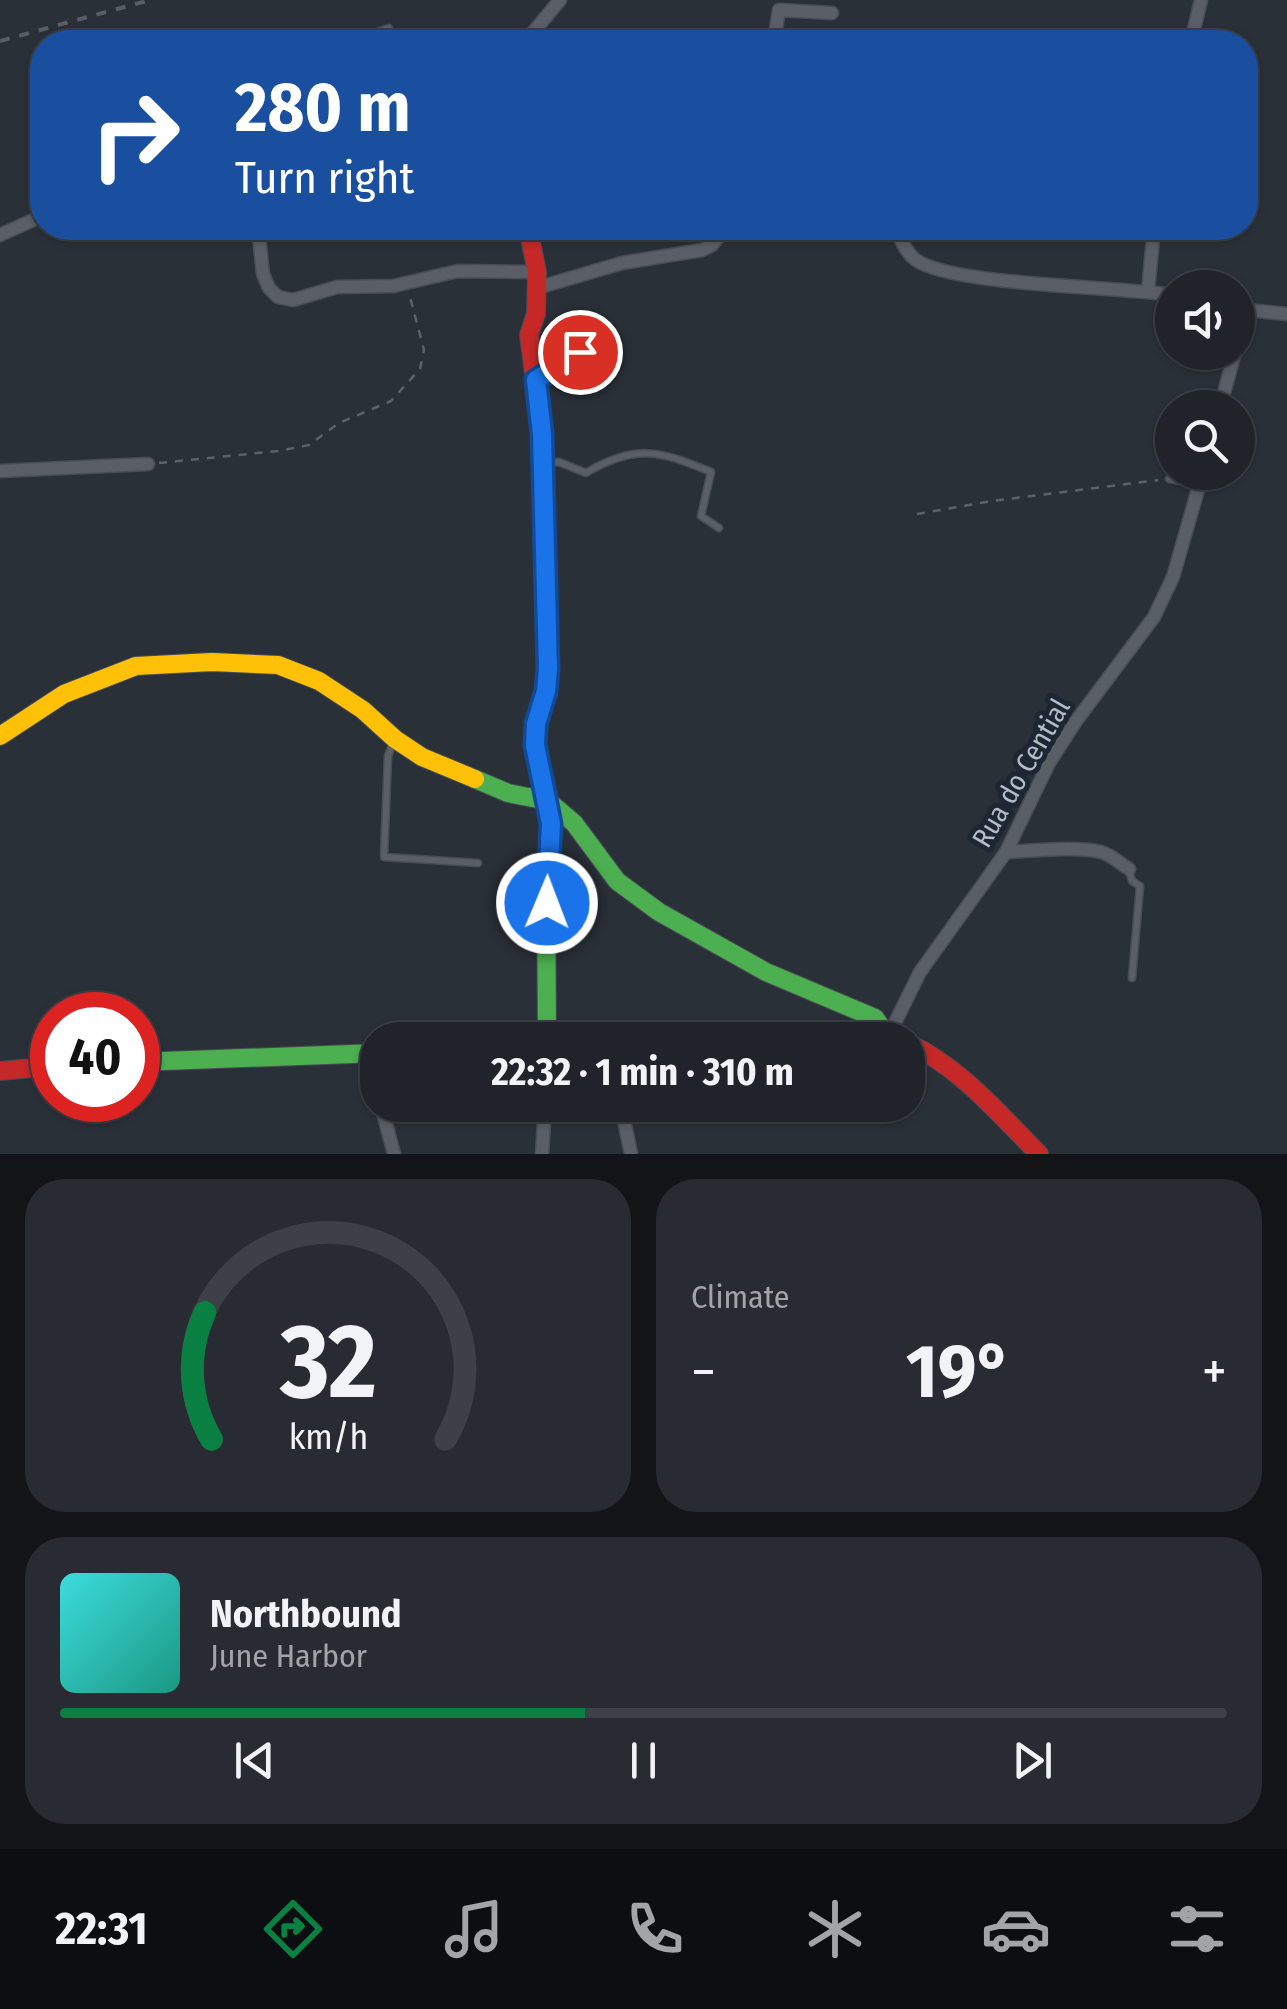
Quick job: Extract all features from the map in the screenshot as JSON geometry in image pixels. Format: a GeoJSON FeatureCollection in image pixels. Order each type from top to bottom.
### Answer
{"type":"FeatureCollection","features":[{"type":"Feature","properties":{"kind":"street"},"geometry":{"type":"LineString","coordinates":[[535,30],[560,0]]}},
{"type":"Feature","properties":{"kind":"street"},"geometry":{"type":"LineString","coordinates":[[1194,30],[1200,0]]}},
{"type":"Feature","properties":{"kind":"street"},"geometry":{"type":"LineString","coordinates":[[776,30],[780,10],[832,13]]}},
{"type":"Feature","properties":{"kind":"street"},"geometry":{"type":"LineString","coordinates":[[0,235],[30,221]]}},
{"type":"Feature","properties":{"kind":"street"},"geometry":{"type":"LineString","coordinates":[[259,240],[262,274],[268,288],[278,297],[293,300],[337,287],[375,288],[458,271],[537,280],[702,250],[716,240]]}},
{"type":"Feature","properties":{"kind":"street"},"geometry":{"type":"LineString","coordinates":[[530,240],[537,280],[536,314],[529,335],[542,462],[548,669],[535,745],[551,824],[546,882],[547,1022]]}},
{"type":"Feature","properties":{"kind":"street"},"geometry":{"type":"LineString","coordinates":[[901,240],[912,258],[939,269],[1155,292]]}},
{"type":"Feature","properties":{"kind":"street"},"geometry":{"type":"LineString","coordinates":[[1148,291],[1153,240]]}},
{"type":"Feature","properties":{"kind":"street"},"geometry":{"type":"LineString","coordinates":[[1255,311],[1287,314]]}},
{"type":"Feature","properties":{"kind":"street"},"geometry":{"type":"LineString","coordinates":[[0,471],[148,464]]}},
{"type":"Feature","properties":{"kind":"street","name":"Rua do Cential"},"geometry":{"type":"LineString","coordinates":[[900,1022],[920,972],[1006,852],[1049,763],[1159,607],[1183,546],[1198,490]]}},
{"type":"Feature","properties":{"kind":"street"},"geometry":{"type":"LineString","coordinates":[[0,736],[64,694],[102,676],[136,666],[212,662],[278,666],[319,681],[422,757],[532,800],[548,800],[574,823],[617,881],[659,912],[766,972],[879,1022]]}},
{"type":"Feature","properties":{"kind":"street"},"geometry":{"type":"LineString","coordinates":[[1006,852],[1100,852],[1128,869]]}},
{"type":"Feature","properties":{"kind":"street"},"geometry":{"type":"LineString","coordinates":[[925,1053],[970,1086],[1026,1146],[1039,1154]]}},
{"type":"Feature","properties":{"kind":"street"},"geometry":{"type":"LineString","coordinates":[[160,1061],[360,1054]]}},
{"type":"Feature","properties":{"kind":"street"},"geometry":{"type":"LineString","coordinates":[[0,1071],[30,1068]]}},
{"type":"Feature","properties":{"kind":"street"},"geometry":{"type":"LineString","coordinates":[[386,1122],[394,1154]]}},
{"type":"Feature","properties":{"kind":"street"},"geometry":{"type":"LineString","coordinates":[[542,1154],[545,1122]]}},
{"type":"Feature","properties":{"kind":"street"},"geometry":{"type":"LineString","coordinates":[[624,1122],[631,1154]]}},
{"type":"Feature","properties":{"kind":"lane"},"geometry":{"type":"LineString","coordinates":[[383,30],[389,28]]}},
{"type":"Feature","properties":{"kind":"lane"},"geometry":{"type":"LineString","coordinates":[[536,380],[580,352],[588,340]]}},
{"type":"Feature","properties":{"kind":"lane"},"geometry":{"type":"LineString","coordinates":[[542,462],[559,462],[586,473],[609,459],[666,453],[711,472],[701,516],[719,528]]}},
{"type":"Feature","properties":{"kind":"lane"},"geometry":{"type":"LineString","coordinates":[[394,738],[388,756],[384,858],[478,863]]}},
{"type":"Feature","properties":{"kind":"lane"},"geometry":{"type":"LineString","coordinates":[[1128,869],[1132,881],[1140,886],[1132,978]]}},
{"type":"Feature","properties":{"kind":"path"},"geometry":{"type":"LineString","coordinates":[[148,464],[278,451],[309,444],[339,423],[392,401],[420,370],[424,350],[406,282]]}},
{"type":"Feature","properties":{"kind":"path"},"geometry":{"type":"LineString","coordinates":[[917,514],[992,500],[1155,480]]}},
{"type":"Feature","properties":{"kind":"railway"},"geometry":{"type":"LineString","coordinates":[[40,30],[150,0]]}},
{"type":"Feature","properties":{"kind":"railway"},"geometry":{"type":"LineString","coordinates":[[0,41],[30,33]]}},
{"type":"Feature","properties":{"kind":"traffic: fast"},"geometry":{"type":"LineString","coordinates":[[536,755],[551,824],[546,882],[547,1022]]}},
{"type":"Feature","properties":{"kind":"traffic: fast"},"geometry":{"type":"LineString","coordinates":[[475,779],[508,793],[548,801],[574,823],[617,881],[659,912],[766,972],[878,1022]]}},
{"type":"Feature","properties":{"kind":"traffic: fast"},"geometry":{"type":"LineString","coordinates":[[160,1061],[360,1054]]}},
{"type":"Feature","properties":{"kind":"traffic: slow"},"geometry":{"type":"LineString","coordinates":[[0,736],[64,694],[136,666],[212,662],[278,665],[319,681],[422,757],[475,779]]}},
{"type":"Feature","properties":{"kind":"traffic: jam"},"geometry":{"type":"LineString","coordinates":[[530,240],[537,272],[536,314],[529,335],[542,434],[548,669],[536,733],[536,755]]}},
{"type":"Feature","properties":{"kind":"traffic: jam"},"geometry":{"type":"LineString","coordinates":[[925,1052],[962,1078],[1039,1154]]}},
{"type":"Feature","properties":{"kind":"traffic: jam"},"geometry":{"type":"LineString","coordinates":[[0,1071],[30,1068]]}},
{"type":"Feature","properties":{"kind":"route"},"geometry":{"type":"LineString","coordinates":[[547,903],[551,824],[535,745],[548,669],[542,434],[536,380],[580,352]]}}]}
